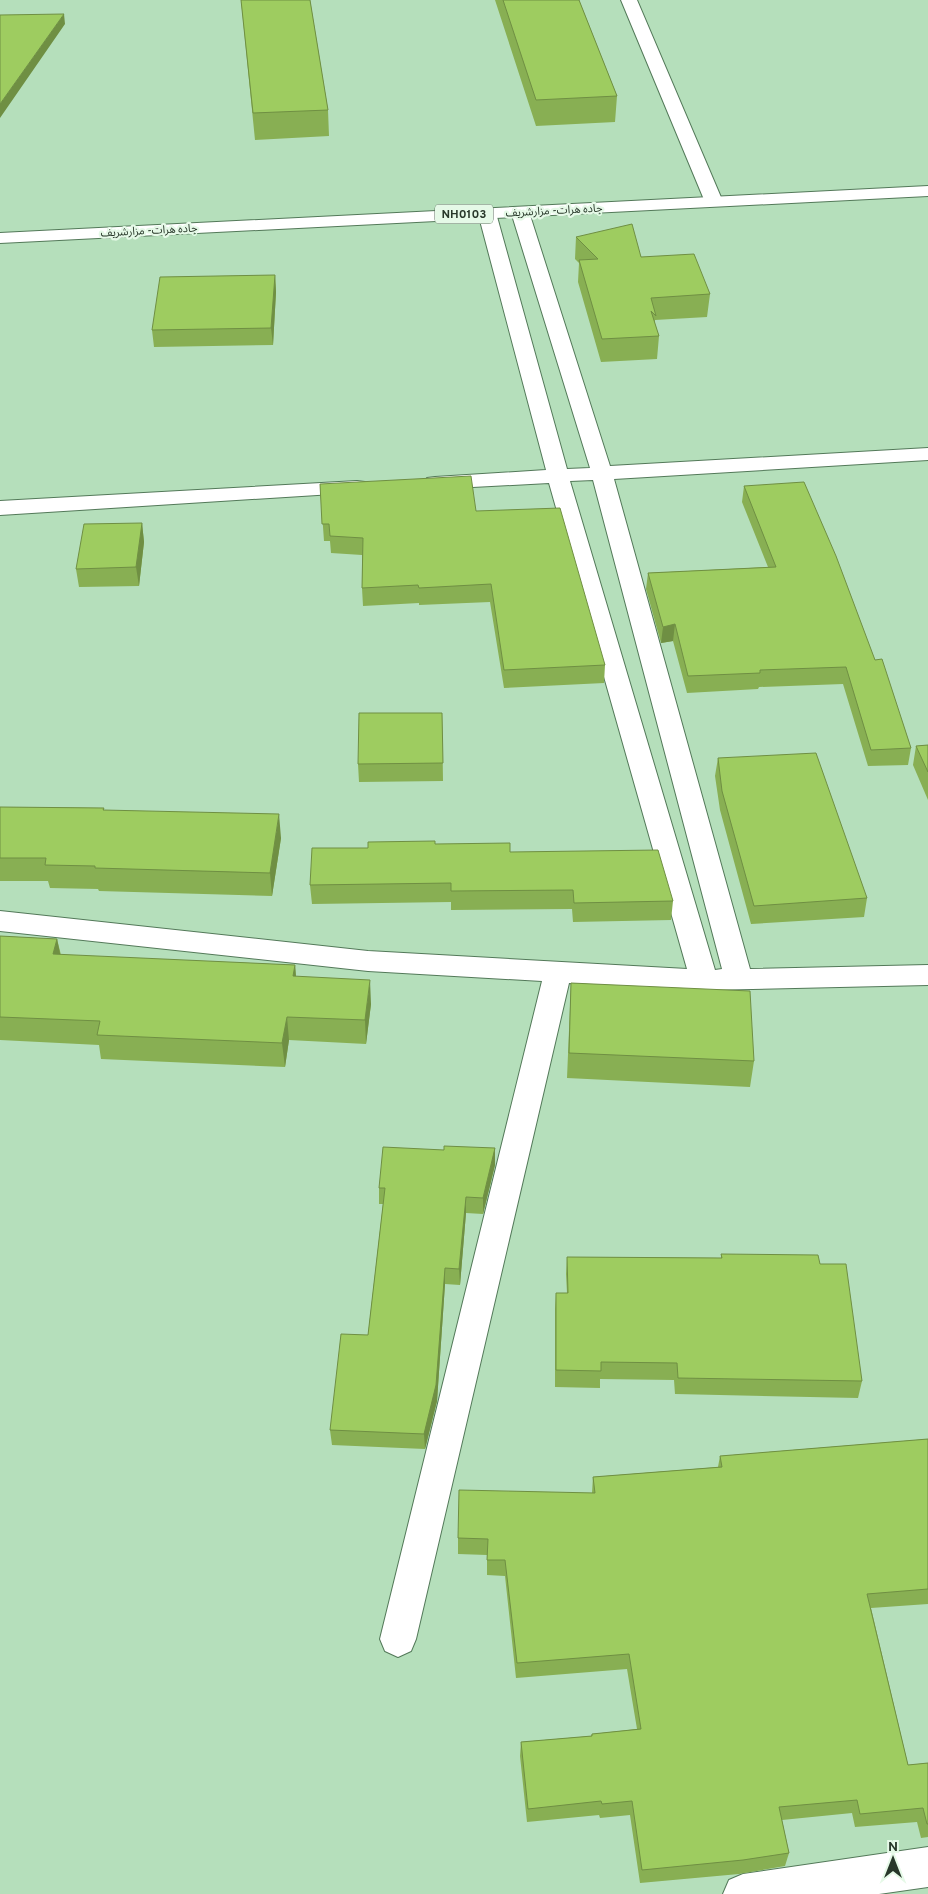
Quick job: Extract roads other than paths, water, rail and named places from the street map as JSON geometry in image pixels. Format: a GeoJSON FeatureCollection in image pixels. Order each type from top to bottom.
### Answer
{"type":"FeatureCollection","features":[{"type":"Feature","properties":{"kind":"main road"},"geometry":{"type":"LineString","coordinates":[[629,0],[714,202]]}},
{"type":"Feature","properties":{"kind":"main road","name":"جاده هرات- مزارشریف"},"geometry":{"type":"LineString","coordinates":[[0,238],[928,191]]}},
{"type":"Feature","properties":{"kind":"main road"},"geometry":{"type":"LineString","coordinates":[[520,212],[602,473],[739,980]]}},
{"type":"Feature","properties":{"kind":"main road"},"geometry":{"type":"LineString","coordinates":[[487,213],[558,476],[704,980]]}},
{"type":"Feature","properties":{"kind":"main road"},"geometry":{"type":"LineString","coordinates":[[418,484],[928,454]]}},
{"type":"Feature","properties":{"kind":"main road"},"geometry":{"type":"LineString","coordinates":[[0,508],[378,486]]}},
{"type":"Feature","properties":{"kind":"main road"},"geometry":{"type":"LineString","coordinates":[[0,921],[368,961],[704,980],[928,975]]}},
{"type":"Feature","properties":{"kind":"main road"},"geometry":{"type":"LineString","coordinates":[[398,1639],[558,972]]}},
{"type":"Feature","properties":{"kind":"main road"},"geometry":{"type":"LineString","coordinates":[[744,1894],[928,1867]]}}]}
